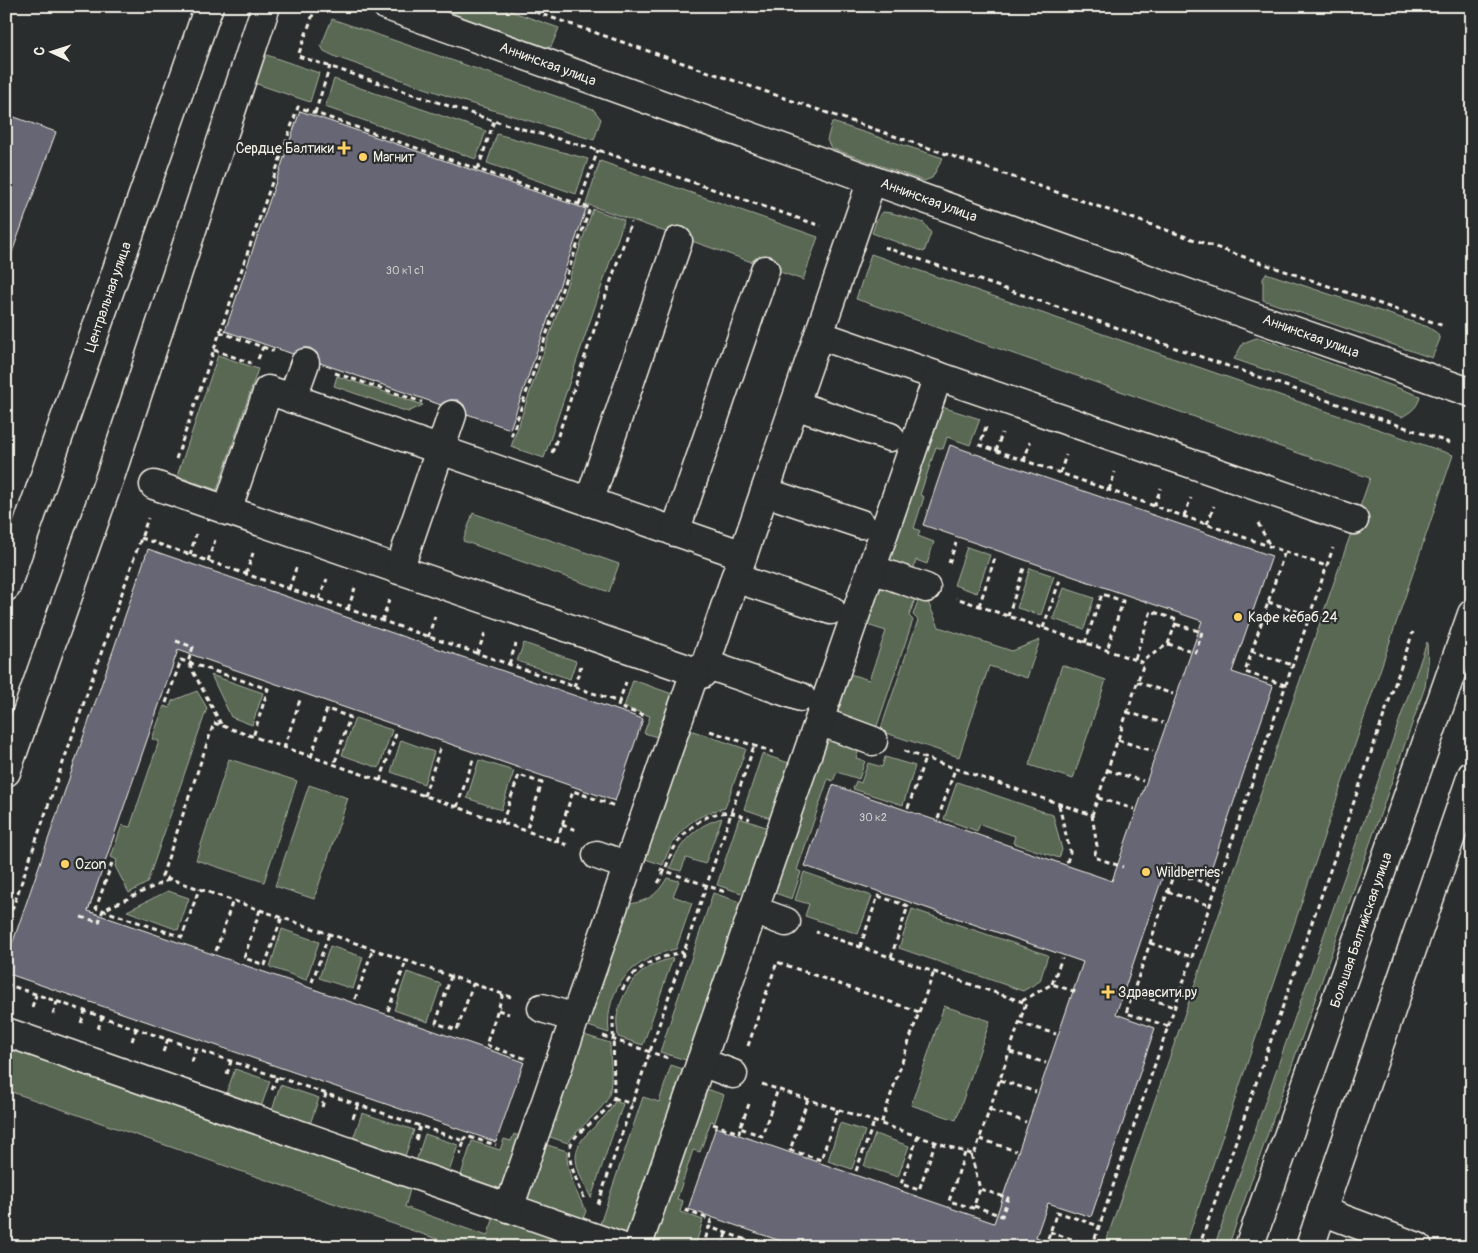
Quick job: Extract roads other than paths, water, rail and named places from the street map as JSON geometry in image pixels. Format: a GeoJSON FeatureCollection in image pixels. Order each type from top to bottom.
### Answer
{"type":"FeatureCollection","features":[{"type":"Feature","properties":{"kind":"street","name":"Центральная улица"},"geometry":{"type":"LineString","coordinates":[[6,587],[209,6]]}},
{"type":"Feature","properties":{"kind":"street"},"geometry":{"type":"LineString","coordinates":[[6,772],[112,471],[266,6]]}},
{"type":"Feature","properties":{"kind":"street","name":"Аннинская улица"},"geometry":{"type":"LineString","coordinates":[[387,6],[1472,393]]}},
{"type":"Feature","properties":{"kind":"street"},"geometry":{"type":"LineString","coordinates":[[509,1208],[678,721],[739,566],[872,180]]}},
{"type":"Feature","properties":{"kind":"street"},"geometry":{"type":"LineString","coordinates":[[589,502],[678,242]]}},
{"type":"Feature","properties":{"kind":"street"},"geometry":{"type":"LineString","coordinates":[[676,532],[765,270]]}},
{"type":"Feature","properties":{"kind":"street"},"geometry":{"type":"LineString","coordinates":[[819,335],[1348,518]]}},
{"type":"Feature","properties":{"kind":"street"},"geometry":{"type":"LineString","coordinates":[[292,399],[305,363]]}},
{"type":"Feature","properties":{"kind":"street"},"geometry":{"type":"LineString","coordinates":[[637,1247],[938,376]]}},
{"type":"Feature","properties":{"kind":"street"},"geometry":{"type":"LineString","coordinates":[[227,511],[268,390],[676,532],[739,566],[831,610]]}},
{"type":"Feature","properties":{"kind":"street"},"geometry":{"type":"LineString","coordinates":[[795,405],[890,437]]}},
{"type":"Feature","properties":{"kind":"street"},"geometry":{"type":"LineString","coordinates":[[399,570],[452,415]]}},
{"type":"Feature","properties":{"kind":"street"},"geometry":{"type":"LineString","coordinates":[[163,476],[227,511],[399,570],[700,668],[801,697]]}},
{"type":"Feature","properties":{"kind":"street"},"geometry":{"type":"LineString","coordinates":[[765,492],[861,524]]}},
{"type":"Feature","properties":{"kind":"street"},"geometry":{"type":"LineString","coordinates":[[872,569],[926,588]]}},
{"type":"Feature","properties":{"kind":"street","name":"Большая Балтийская улица"},"geometry":{"type":"LineString","coordinates":[[1249,1247],[1472,614]]}},
{"type":"Feature","properties":{"kind":"street"},"geometry":{"type":"LineString","coordinates":[[819,721],[873,740]]}},
{"type":"Feature","properties":{"kind":"street"},"geometry":{"type":"LineString","coordinates":[[1310,1247],[1472,775]]}},
{"type":"Feature","properties":{"kind":"street"},"geometry":{"type":"LineString","coordinates":[[597,855],[631,858]]}},
{"type":"Feature","properties":{"kind":"street"},"geometry":{"type":"LineString","coordinates":[[756,902],[786,922]]}},
{"type":"Feature","properties":{"kind":"street"},"geometry":{"type":"LineString","coordinates":[[542,1008],[572,1026]]}},
{"type":"Feature","properties":{"kind":"street"},"geometry":{"type":"LineString","coordinates":[[6,1032],[509,1208],[591,1226],[621,1247]]}},
{"type":"Feature","properties":{"kind":"street"},"geometry":{"type":"LineString","coordinates":[[699,1065],[743,1077]]}},
{"type":"Feature","properties":{"kind":"street"},"geometry":{"type":"LineString","coordinates":[[1322,1211],[1418,1247]]}},
{"type":"Feature","properties":{"kind":"place","name":"Сердце Балтики"},"geometry":{"type":"Point","coordinates":[344,148]}},
{"type":"Feature","properties":{"kind":"place","name":"Магнит"},"geometry":{"type":"Point","coordinates":[363,157]}},
{"type":"Feature","properties":{"kind":"place","name":"Кафе кебаб 24"},"geometry":{"type":"Point","coordinates":[1238,617]}},
{"type":"Feature","properties":{"kind":"place","name":"Ozon"},"geometry":{"type":"Point","coordinates":[65,864]}},
{"type":"Feature","properties":{"kind":"place","name":"Wildberries"},"geometry":{"type":"Point","coordinates":[1146,872]}},
{"type":"Feature","properties":{"kind":"place","name":"Здравсити.ру"},"geometry":{"type":"Point","coordinates":[1108,992]}}]}
